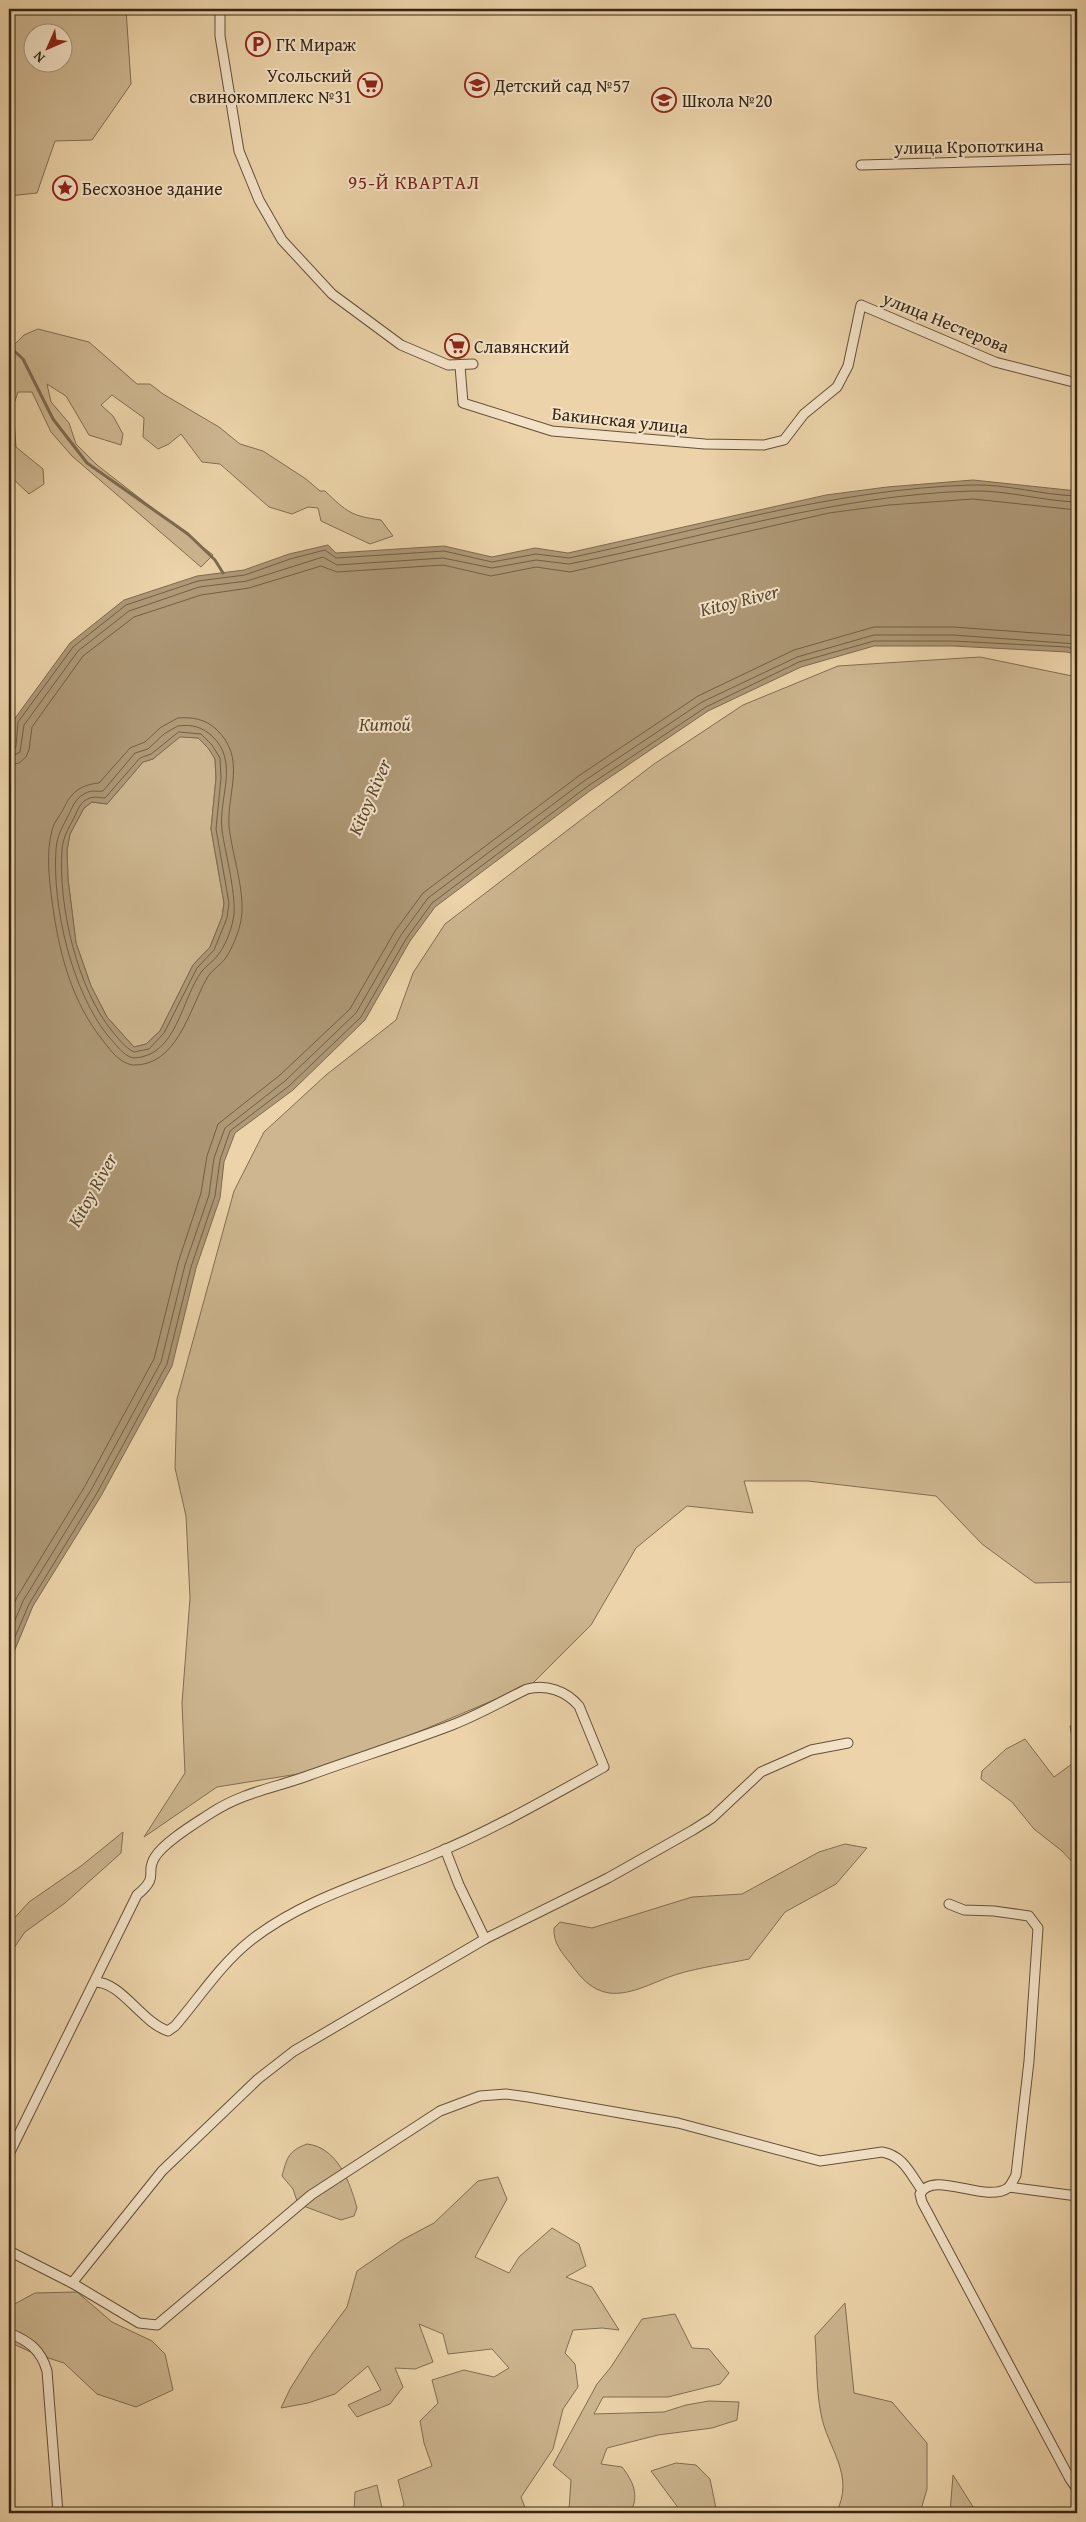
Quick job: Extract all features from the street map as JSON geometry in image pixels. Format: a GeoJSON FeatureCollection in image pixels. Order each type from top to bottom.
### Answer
{"type":"FeatureCollection","features":[{"type":"Feature","properties":{"kind":"street"},"geometry":{"type":"LineString","coordinates":[[220,9],[220,36],[239,151],[259,200],[282,240],[332,294],[401,345],[448,365],[473,364]]}},
{"type":"Feature","properties":{"kind":"street","name":"улица Кропоткина"},"geometry":{"type":"LineString","coordinates":[[861,165],[1077,159]]}},
{"type":"Feature","properties":{"kind":"street","name":"улица Нестерова"},"geometry":{"type":"LineString","coordinates":[[784,440],[804,414],[837,387],[848,366],[861,305],[995,362],[1077,383]]}},
{"type":"Feature","properties":{"kind":"street","name":"Бакинская улица"},"geometry":{"type":"LineString","coordinates":[[460,366],[463,403],[552,431],[704,444],[764,445],[784,440]]}},
{"type":"Feature","properties":{"kind":"street"},"geometry":{"type":"LineString","coordinates":[[9,2154],[136,1895],[150,1882],[152,1876],[151,1864],[156,1855],[212,1812],[255,1791],[303,1778],[451,1726],[527,1689],[539,1686],[551,1688],[573,1699],[580,1706],[604,1767],[521,1814],[445,1848],[352,1885],[280,1921],[235,1954],[175,2026],[168,2031],[152,2024],[116,1990],[106,1984],[94,1982]]}},
{"type":"Feature","properties":{"kind":"street"},"geometry":{"type":"LineString","coordinates":[[72,2283],[162,2171],[264,2074],[294,2051],[485,1940],[608,1878],[693,1830],[712,1818],[761,1772],[811,1750],[848,1743]]}},
{"type":"Feature","properties":{"kind":"street"},"geometry":{"type":"LineString","coordinates":[[445,1848],[459,1885],[485,1940]]}},
{"type":"Feature","properties":{"kind":"street"},"geometry":{"type":"LineString","coordinates":[[948,1904],[964,1910],[994,1910],[1030,1916],[1038,1928],[1029,2061],[1016,2175],[1009,2187]]}},
{"type":"Feature","properties":{"kind":"street"},"geometry":{"type":"LineString","coordinates":[[9,2251],[72,2283],[139,2323],[157,2325],[311,2195],[440,2111],[469,2098],[506,2094],[678,2123],[820,2160],[882,2152],[892,2153],[905,2164],[922,2190]]}},
{"type":"Feature","properties":{"kind":"street"},"geometry":{"type":"LineString","coordinates":[[1077,2196],[1009,2187],[996,2193],[935,2184],[922,2190],[920,2194],[922,2202],[1077,2489]]}},
{"type":"Feature","properties":{"kind":"street"},"geometry":{"type":"LineString","coordinates":[[9,2333],[29,2343],[44,2360],[47,2371],[58,2513]]}},
{"type":"Feature","properties":{"kind":"shaded area"},"geometry":{"type":"Polygon","coordinates":[[[9,9],[126,9],[131,84],[92,140],[55,141],[37,193],[9,196],[9,9]]]}},
{"type":"Feature","properties":{"kind":"shaded area"},"geometry":{"type":"Polygon","coordinates":[[[38,329],[89,342],[137,384],[150,384],[163,394],[219,427],[240,444],[263,451],[306,479],[320,491],[325,491],[350,512],[363,517],[381,520],[393,536],[370,544],[321,521],[318,508],[308,507],[292,514],[269,507],[220,464],[202,462],[181,434],[169,444],[158,449],[143,437],[144,418],[112,395],[101,405],[113,416],[123,434],[121,445],[89,435],[66,396],[47,384],[51,402],[69,423],[76,444],[97,465],[213,555],[201,567],[72,456],[51,432],[32,392],[18,392],[13,407],[16,447],[43,469],[44,484],[29,494],[9,475],[9,345],[13,346],[24,335],[38,329]]]}},
{"type":"Feature","properties":{"kind":"shaded area"},"geometry":{"type":"Polygon","coordinates":[[[980,657],[1077,677],[1077,1582],[1035,1583],[982,1544],[936,1496],[808,1481],[744,1481],[753,1513],[687,1506],[636,1548],[591,1625],[532,1684],[411,1735],[317,1771],[217,1787],[144,1837],[185,1773],[182,1703],[190,1598],[186,1516],[175,1468],[177,1399],[234,1191],[264,1132],[326,1075],[396,1020],[413,973],[445,924],[654,764],[743,705],[838,666],[980,657]]]}},
{"type":"Feature","properties":{"kind":"shaded area"},"geometry":{"type":"Polygon","coordinates":[[[180,736],[198,738],[209,748],[215,759],[216,778],[211,829],[224,903],[222,917],[210,947],[193,965],[160,1031],[146,1044],[134,1047],[107,1017],[91,986],[76,943],[68,879],[67,850],[70,834],[84,808],[92,802],[107,804],[143,762],[153,759],[180,736]]]}},
{"type":"Feature","properties":{"kind":"shaded area"},"geometry":{"type":"Polygon","coordinates":[[[1077,1723],[1077,1867],[1062,1851],[1034,1829],[1012,1802],[981,1779],[982,1771],[1006,1749],[1025,1739],[1054,1777],[1076,1761],[1070,1726],[1077,1723]]]}},
{"type":"Feature","properties":{"kind":"shaded area"},"geometry":{"type":"Polygon","coordinates":[[[123,1832],[121,1853],[65,1903],[25,1932],[9,1955],[9,1924],[29,1902],[81,1866],[123,1832]]]}},
{"type":"Feature","properties":{"kind":"shaded area"},"geometry":{"type":"Polygon","coordinates":[[[845,1844],[867,1848],[836,1884],[785,1912],[749,1959],[705,1967],[627,1992],[609,1993],[597,1989],[583,1979],[561,1952],[555,1938],[554,1928],[560,1922],[592,1928],[692,1897],[742,1894],[819,1852],[845,1844]]]}},
{"type":"Feature","properties":{"kind":"shaded area"},"geometry":{"type":"Polygon","coordinates":[[[307,2144],[326,2152],[341,2167],[357,2208],[354,2216],[341,2220],[298,2204],[293,2189],[282,2176],[285,2164],[292,2152],[307,2144]]]}},
{"type":"Feature","properties":{"kind":"shaded area"},"geometry":{"type":"Polygon","coordinates":[[[498,2177],[507,2199],[475,2257],[509,2273],[519,2257],[552,2228],[579,2244],[586,2266],[566,2277],[592,2287],[619,2330],[602,2328],[573,2330],[565,2353],[575,2364],[578,2387],[563,2409],[553,2449],[521,2497],[527,2513],[400,2513],[404,2504],[398,2480],[432,2466],[424,2443],[420,2421],[438,2403],[432,2380],[464,2370],[494,2377],[509,2368],[492,2349],[448,2354],[443,2334],[419,2324],[433,2362],[415,2369],[395,2368],[403,2387],[390,2404],[357,2417],[348,2405],[381,2390],[368,2366],[335,2394],[308,2403],[281,2408],[290,2389],[312,2354],[347,2307],[357,2271],[402,2240],[434,2223],[478,2181],[498,2177]]]}},
{"type":"Feature","properties":{"kind":"shaded area"},"geometry":{"type":"Polygon","coordinates":[[[77,2292],[112,2322],[152,2341],[165,2354],[173,2390],[136,2407],[97,2394],[64,2363],[33,2353],[9,2342],[9,2307],[35,2293],[77,2292]]]}},
{"type":"Feature","properties":{"kind":"shaded area"},"geometry":{"type":"Polygon","coordinates":[[[845,2303],[854,2393],[892,2402],[927,2443],[927,2489],[920,2513],[836,2513],[843,2486],[842,2474],[824,2426],[819,2405],[815,2336],[845,2303]]]}},
{"type":"Feature","properties":{"kind":"shaded area"},"geometry":{"type":"Polygon","coordinates":[[[675,2314],[692,2348],[709,2349],[729,2373],[720,2384],[668,2397],[603,2397],[594,2414],[664,2412],[686,2405],[709,2401],[739,2402],[737,2420],[712,2428],[658,2435],[607,2448],[601,2464],[622,2467],[632,2483],[635,2501],[630,2513],[567,2513],[569,2510],[571,2480],[553,2465],[597,2384],[611,2367],[642,2319],[675,2314]]]}},
{"type":"Feature","properties":{"kind":"shaded area"},"geometry":{"type":"Polygon","coordinates":[[[676,2463],[696,2465],[710,2479],[717,2513],[682,2513],[651,2471],[676,2463]]]}},
{"type":"Feature","properties":{"kind":"shaded area"},"geometry":{"type":"Polygon","coordinates":[[[953,2475],[977,2513],[950,2513],[953,2475]]]}},
{"type":"Feature","properties":{"kind":"shaded area"},"geometry":{"type":"Polygon","coordinates":[[[377,2485],[383,2513],[354,2513],[355,2492],[377,2485]]]}},
{"type":"Feature","properties":{"kind":"water","name":"Китой"},"geometry":{"type":"Polygon","coordinates":[[[973,480],[1077,491],[1077,655],[1067,652],[953,646],[874,646],[801,667],[708,711],[591,790],[435,907],[410,941],[365,1020],[293,1090],[235,1133],[224,1162],[220,1198],[196,1268],[172,1366],[101,1496],[33,1606],[9,1664],[9,776],[13,721],[70,643],[124,600],[197,576],[244,570],[289,554],[328,545],[336,553],[444,546],[492,557],[535,548],[568,553],[826,495],[887,487],[973,480]],[[180,737],[153,759],[143,762],[107,804],[92,802],[84,808],[70,834],[67,850],[68,879],[76,943],[91,986],[107,1017],[134,1047],[146,1044],[160,1031],[193,965],[210,947],[222,917],[224,903],[211,829],[216,778],[215,759],[198,738],[180,737]]]}},
{"type":"Feature","properties":{"kind":"waterway"},"geometry":{"type":"LineString","coordinates":[[9,346],[23,359],[53,419],[87,463],[188,534],[215,560],[223,573]]}},
{"type":"Feature","properties":{"kind":"place","name":"ГК Мираж"},"geometry":{"type":"Point","coordinates":[258,44]}},
{"type":"Feature","properties":{"kind":"place","name":"Усольский свинокомплекс №31"},"geometry":{"type":"Point","coordinates":[370,85]}},
{"type":"Feature","properties":{"kind":"place","name":"Детский сад №57"},"geometry":{"type":"Point","coordinates":[477,85]}},
{"type":"Feature","properties":{"kind":"place","name":"Школа №20"},"geometry":{"type":"Point","coordinates":[664,100]}},
{"type":"Feature","properties":{"kind":"place","name":"Бесхозное здание"},"geometry":{"type":"Point","coordinates":[65,188]}},
{"type":"Feature","properties":{"kind":"place","name":"Славянский"},"geometry":{"type":"Point","coordinates":[457,346]}},
{"type":"Feature","properties":{"kind":"district","name":"95-Й КВАРТАЛ"},"geometry":{"type":"Point","coordinates":[414,182]}},
{"type":"Feature","properties":{"kind":"water label","name":"Kitoy River"},"geometry":{"type":"Point","coordinates":[739,600]}},
{"type":"Feature","properties":{"kind":"water label","name":"Kitoy River"},"geometry":{"type":"Point","coordinates":[369,797]}},
{"type":"Feature","properties":{"kind":"water label","name":"Kitoy River"},"geometry":{"type":"Point","coordinates":[92,1190]}}]}
